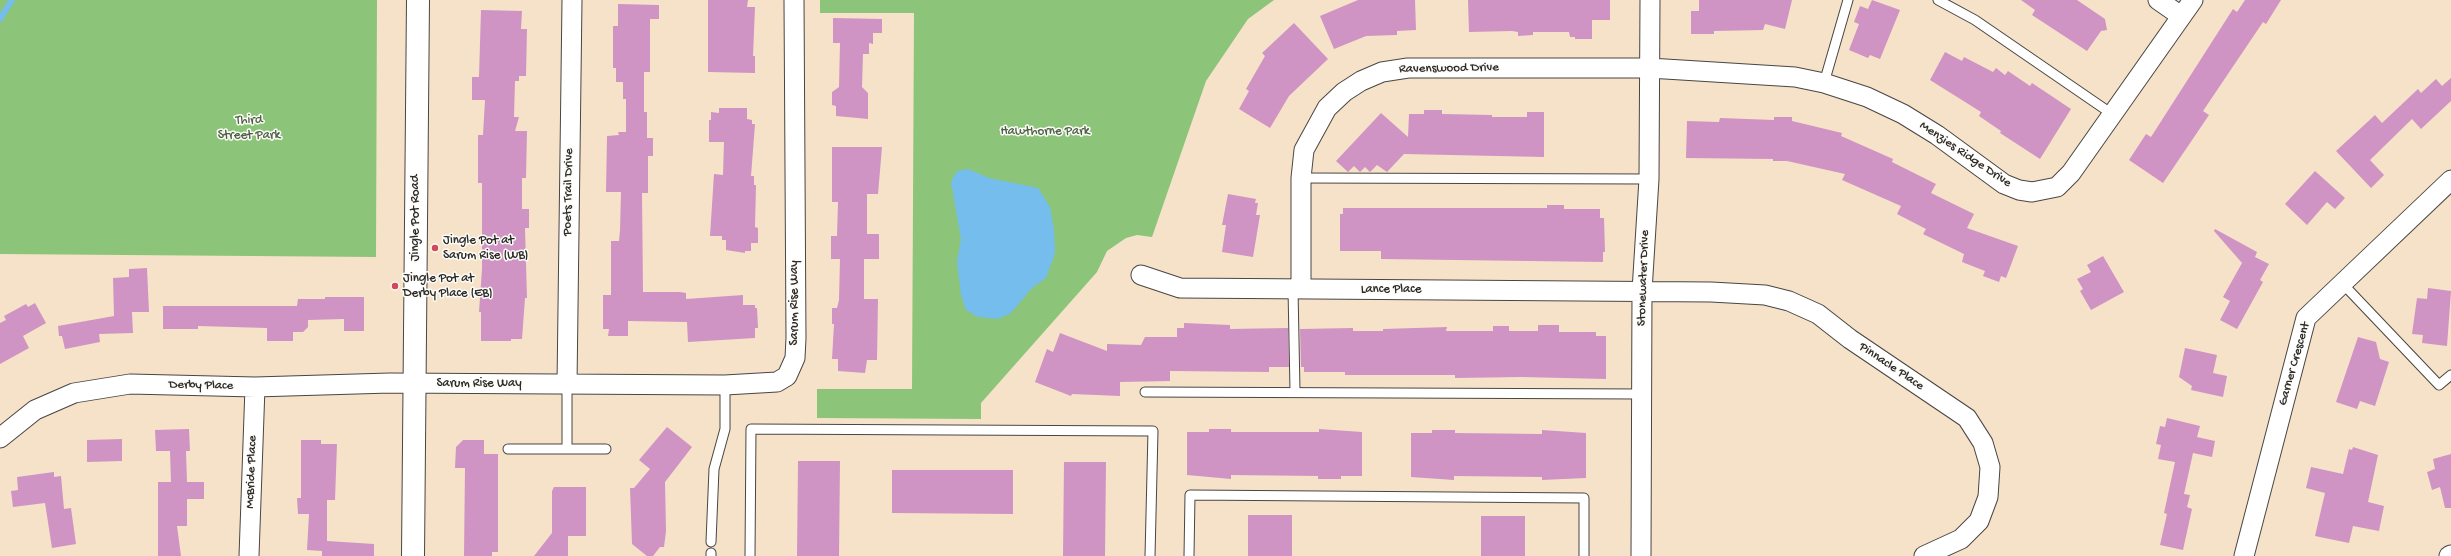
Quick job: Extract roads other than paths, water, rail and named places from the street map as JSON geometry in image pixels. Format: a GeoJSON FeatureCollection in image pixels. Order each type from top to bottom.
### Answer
{"type":"FeatureCollection","features":[{"type":"Feature","properties":{"kind":"street","name":"Jingle Pot Road"},"geometry":{"type":"LineString","coordinates":[[413,556],[416,384],[418,0]]}},
{"type":"Feature","properties":{"kind":"street","name":"Poets Trail Drive"},"geometry":{"type":"LineString","coordinates":[[567,385],[572,0]]}},
{"type":"Feature","properties":{"kind":"street","name":"Sarum Rise Way"},"geometry":{"type":"LineString","coordinates":[[416,384],[724,385],[777,382],[787,376],[795,358],[794,0]]}},
{"type":"Feature","properties":{"kind":"street","name":"Stonewater Drive"},"geometry":{"type":"LineString","coordinates":[[1642,556],[1642,291],[1649,179],[1650,0]]}},
{"type":"Feature","properties":{"kind":"street"},"geometry":{"type":"LineString","coordinates":[[2158,0],[2181,16]]}},
{"type":"Feature","properties":{"kind":"street","name":"Menzies Ridge Drive"},"geometry":{"type":"LineString","coordinates":[[1649,68],[1749,73],[1795,77],[1824,83],[1867,97],[1903,114],[1937,135],[2004,184],[2019,190],[2032,192],[2057,187],[2071,173],[2193,0]]}},
{"type":"Feature","properties":{"kind":"street","name":"Ravenswood Drive"},"geometry":{"type":"LineString","coordinates":[[1297,289],[1301,178],[1304,150],[1327,108],[1344,92],[1361,81],[1382,72],[1408,68],[1649,68]]}},
{"type":"Feature","properties":{"kind":"street","name":"Garner Crescent"},"geometry":{"type":"LineString","coordinates":[[2244,556],[2306,318],[2451,180]]}},
{"type":"Feature","properties":{"kind":"street","name":"Lance Place"},"geometry":{"type":"LineString","coordinates":[[1141,275],[1180,288],[1642,291]]}},
{"type":"Feature","properties":{"kind":"street","name":"Pinnacle Place"},"geometry":{"type":"LineString","coordinates":[[1642,291],[1765,295],[1789,301],[1818,314],[1850,339],[1967,418],[1983,443],[1990,467],[1988,497],[1979,521],[1961,539],[1924,556]]}},
{"type":"Feature","properties":{"kind":"street","name":"Derby Place"},"geometry":{"type":"LineString","coordinates":[[0,438],[35,410],[74,393],[130,384],[256,387],[416,384]]}},
{"type":"Feature","properties":{"kind":"street","name":"McBride Place"},"geometry":{"type":"LineString","coordinates":[[249,556],[256,387]]}},
{"type":"Feature","properties":{"kind":"lane"},"geometry":{"type":"LineString","coordinates":[[1824,83],[1848,0]]}},
{"type":"Feature","properties":{"kind":"lane"},"geometry":{"type":"LineString","coordinates":[[1938,0],[1975,20],[2112,114]]}},
{"type":"Feature","properties":{"kind":"lane"},"geometry":{"type":"LineString","coordinates":[[1301,178],[1649,179]]}},
{"type":"Feature","properties":{"kind":"lane"},"geometry":{"type":"LineString","coordinates":[[2343,284],[2440,385],[2451,375]]}},
{"type":"Feature","properties":{"kind":"lane"},"geometry":{"type":"LineString","coordinates":[[1295,391],[1297,289]]}},
{"type":"Feature","properties":{"kind":"lane"},"geometry":{"type":"LineString","coordinates":[[567,385],[567,449]]}},
{"type":"Feature","properties":{"kind":"lane"},"geometry":{"type":"LineString","coordinates":[[711,542],[714,469],[725,429],[724,385]]}},
{"type":"Feature","properties":{"kind":"lane"},"geometry":{"type":"LineString","coordinates":[[1145,392],[1295,391],[1642,394]]}},
{"type":"Feature","properties":{"kind":"lane"},"geometry":{"type":"LineString","coordinates":[[750,556],[751,428],[1153,431],[1150,556]]}},
{"type":"Feature","properties":{"kind":"lane"},"geometry":{"type":"LineString","coordinates":[[508,449],[606,449]]}},
{"type":"Feature","properties":{"kind":"lane"},"geometry":{"type":"LineString","coordinates":[[1189,556],[1190,495],[1584,498],[1584,556]]}},
{"type":"Feature","properties":{"kind":"water"},"geometry":{"type":"Polygon","coordinates":[[[968,169],[989,178],[1038,188],[1050,207],[1054,230],[1055,253],[1046,278],[1032,288],[1011,313],[998,319],[978,317],[966,310],[961,295],[957,262],[961,239],[951,182],[957,171],[968,169]]]}},
{"type":"Feature","properties":{"kind":"waterway"},"geometry":{"type":"LineString","coordinates":[[0,19],[12,0]]}},
{"type":"Feature","properties":{"kind":"place","name":"Jingle Pot at Sarum Rise (WB)"},"geometry":{"type":"Point","coordinates":[435,248]}},
{"type":"Feature","properties":{"kind":"place","name":"Jingle Pot at Derby Place (EB)"},"geometry":{"type":"Point","coordinates":[395,286]}},
{"type":"Feature","properties":{"kind":"park label","name":"Third Street Park"},"geometry":{"type":"Point","coordinates":[249,128]}},
{"type":"Feature","properties":{"kind":"park label","name":"Hawthorne Park"},"geometry":{"type":"Point","coordinates":[1045,132]}}]}
